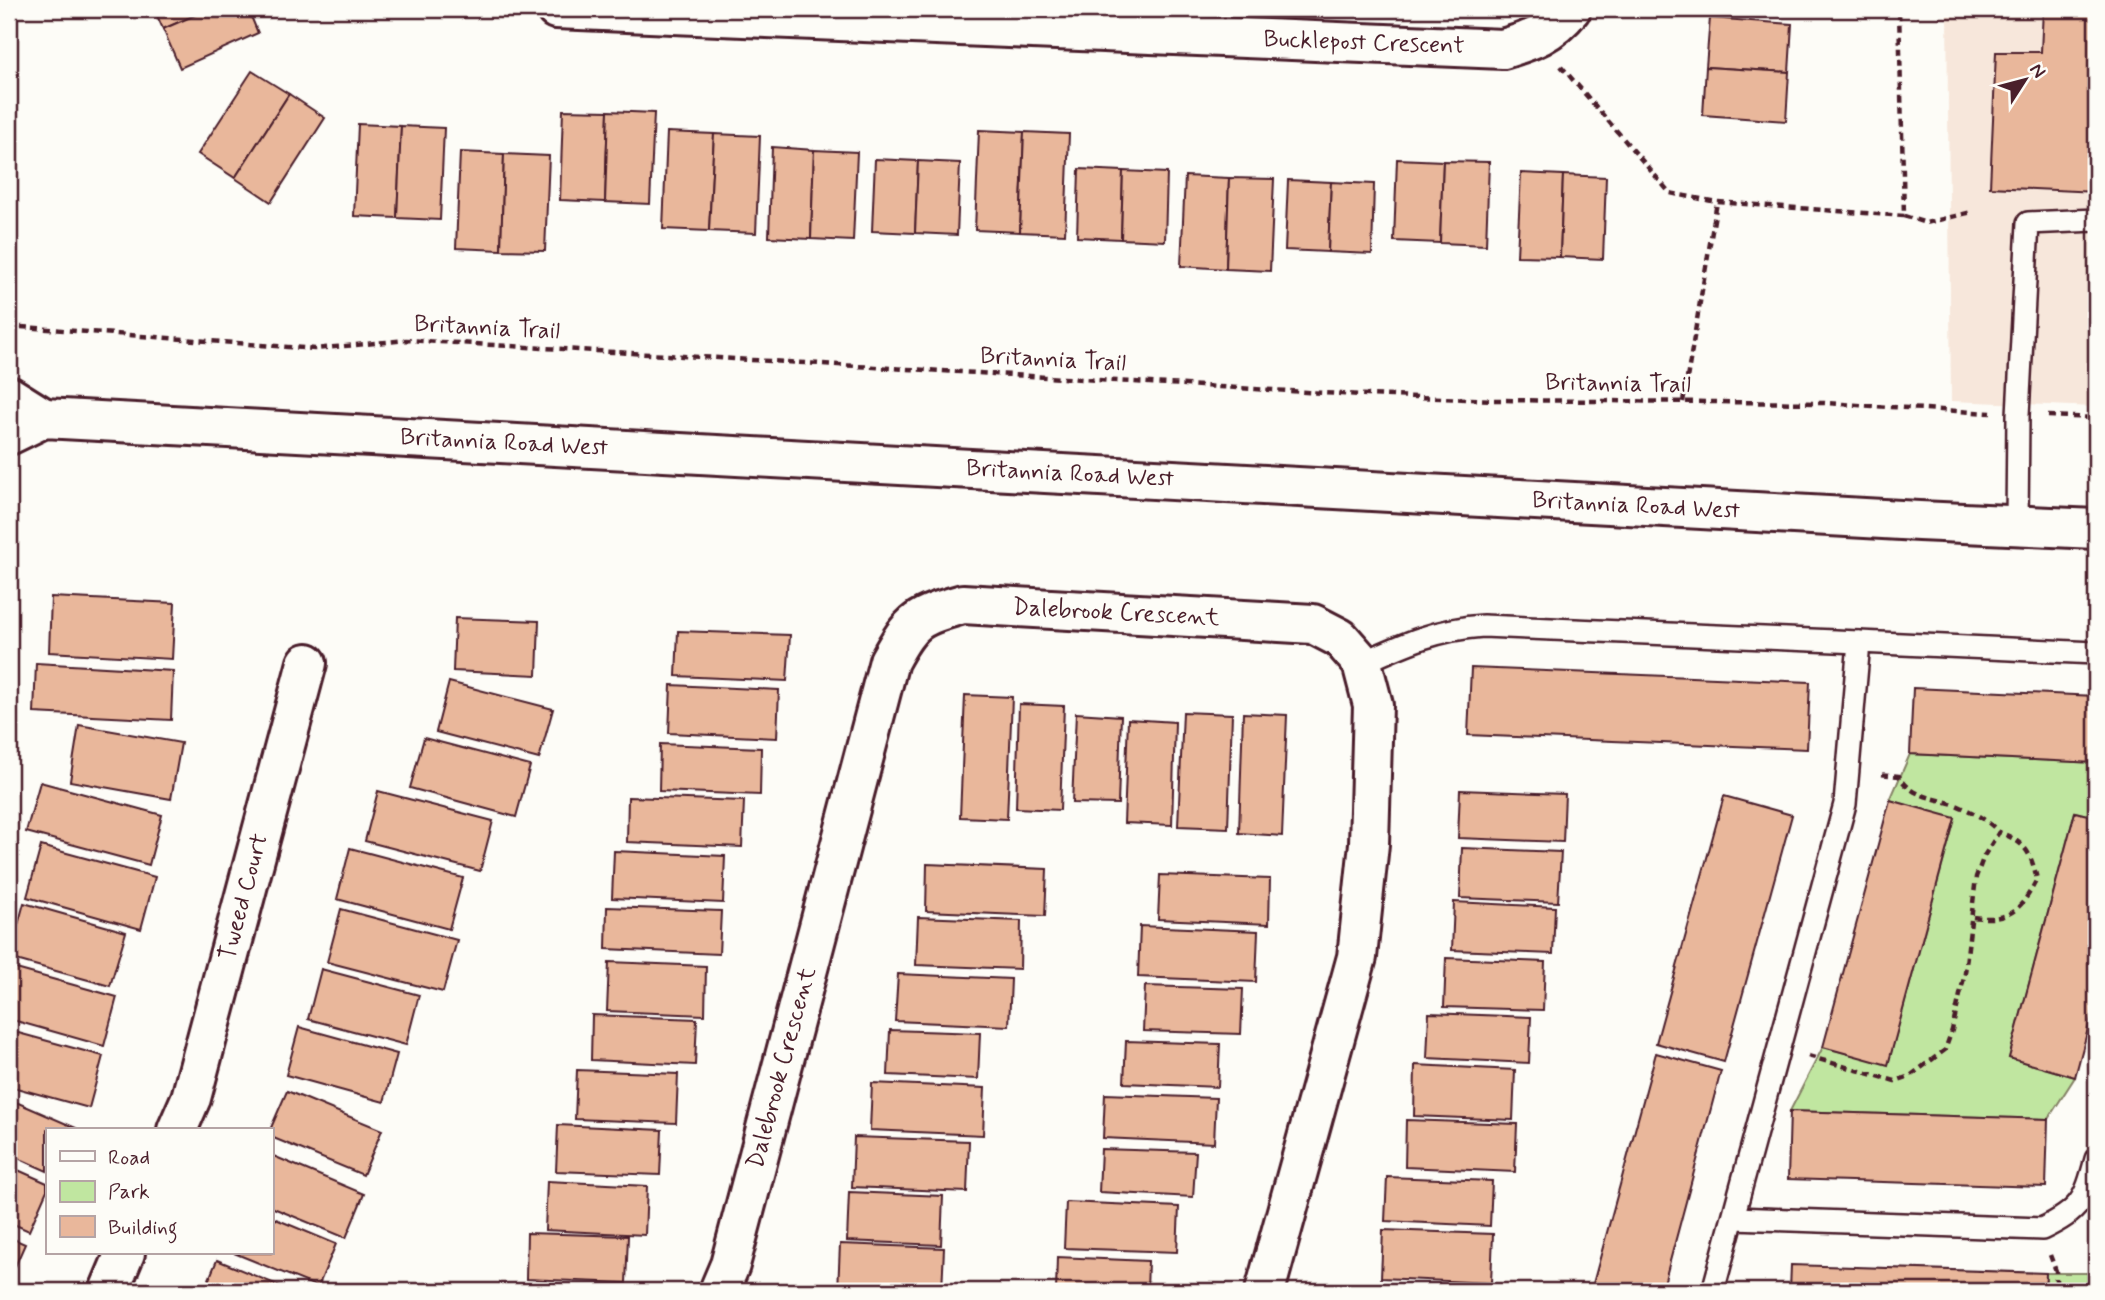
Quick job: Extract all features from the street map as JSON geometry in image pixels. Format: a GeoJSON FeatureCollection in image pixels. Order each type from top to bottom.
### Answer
{"type":"FeatureCollection","features":[{"type":"Feature","properties":{"kind":"street","name":"Bucklepost Crescent"},"geometry":{"type":"LineString","coordinates":[[556,9],[1503,49],[1537,38],[1561,22],[1571,9]]}},
{"type":"Feature","properties":{"kind":"street","name":"Britannia Road West"},"geometry":{"type":"LineString","coordinates":[[9,396],[44,418],[2096,529]]}},
{"type":"Feature","properties":{"kind":"street","name":"Britannia Road West"},"geometry":{"type":"LineString","coordinates":[[9,435],[44,418]]}},
{"type":"Feature","properties":{"kind":"street","name":"Dalebrook Crescent"},"geometry":{"type":"LineString","coordinates":[[719,1291],[730,1265],[889,661],[906,631],[928,614],[963,604],[1312,624],[1340,638],[1362,663],[1373,705],[1369,844],[1357,957],[1265,1291]]}},
{"type":"Feature","properties":{"kind":"street","name":"Tweed Court"},"geometry":{"type":"LineString","coordinates":[[178,1128],[194,1084],[307,663]]}},
{"type":"Feature","properties":{"kind":"street"},"geometry":{"type":"LineString","coordinates":[[109,1291],[125,1254]]}},
{"type":"Feature","properties":{"kind":"lane"},"geometry":{"type":"LineString","coordinates":[[2017,526],[2018,415],[2028,223],[2096,220]]}},
{"type":"Feature","properties":{"kind":"lane"},"geometry":{"type":"LineString","coordinates":[[1362,663],[1422,637],[1454,628],[1483,626],[2096,653]]}},
{"type":"Feature","properties":{"kind":"lane"},"geometry":{"type":"LineString","coordinates":[[1713,1291],[1735,1218],[1845,804],[1859,642]]}},
{"type":"Feature","properties":{"kind":"lane"},"geometry":{"type":"LineString","coordinates":[[1735,1218],[2042,1229],[2080,1204],[2088,1190],[2096,1159]]}},
{"type":"Feature","properties":{"kind":"path"},"geometry":{"type":"LineString","coordinates":[[1899,9],[1904,216]]}},
{"type":"Feature","properties":{"kind":"path"},"geometry":{"type":"LineString","coordinates":[[1537,38],[1670,192],[1717,202],[1904,216],[1926,223],[1972,212]]}},
{"type":"Feature","properties":{"kind":"path"},"geometry":{"type":"LineString","coordinates":[[1683,402],[1717,202]]}},
{"type":"Feature","properties":{"kind":"path","name":"Britannia Trail"},"geometry":{"type":"LineString","coordinates":[[9,326],[315,349],[406,340],[1355,394],[1493,400],[1824,403],[2096,418]]}},
{"type":"Feature","properties":{"kind":"path"},"geometry":{"type":"LineString","coordinates":[[1848,772],[1899,776],[1906,788],[1921,796],[1956,805],[1986,818],[1999,832],[2017,839],[2031,855],[2037,878],[2026,900],[2017,910],[1998,919],[1973,917]]}},
{"type":"Feature","properties":{"kind":"path"},"geometry":{"type":"LineString","coordinates":[[1780,1048],[1895,1081],[1910,1076],[1945,1051],[1965,973],[1976,877],[1984,856],[1999,832]]}},
{"type":"Feature","properties":{"kind":"shaded area"},"geometry":{"type":"Polygon","coordinates":[[[1947,9],[2096,9],[2096,407],[1951,401],[1947,9]]]}},
{"type":"Feature","properties":{"kind":"green space"},"geometry":{"type":"Polygon","coordinates":[[[1910,754],[2096,763],[2096,817],[2075,812],[2009,1058],[2075,1077],[2048,1119],[1790,1111],[1823,1047],[1888,1064],[1955,819],[1890,800],[1910,754]]]}},
{"type":"Feature","properties":{"kind":"green space"},"geometry":{"type":"Polygon","coordinates":[[[2046,1273],[2096,1273],[2096,1291],[2045,1291],[2046,1273]]]}},
{"type":"Feature","properties":{"kind":"building"},"geometry":{"type":"Polygon","coordinates":[[[154,9],[209,9],[163,29],[154,9]]]}},
{"type":"Feature","properties":{"kind":"building"},"geometry":{"type":"Polygon","coordinates":[[[209,9],[248,9],[258,33],[180,68],[163,29],[209,9]]]}},
{"type":"Feature","properties":{"kind":"building"},"geometry":{"type":"Polygon","coordinates":[[[2043,9],[2096,9],[2096,192],[1990,187],[1996,52],[2041,52],[2043,9]]]}},
{"type":"Feature","properties":{"kind":"building"},"geometry":{"type":"Polygon","coordinates":[[[1710,18],[1792,24],[1789,72],[1706,67],[1710,18]]]}},
{"type":"Feature","properties":{"kind":"building"},"geometry":{"type":"Polygon","coordinates":[[[1706,67],[1789,72],[1786,121],[1703,115],[1706,67]]]}},
{"type":"Feature","properties":{"kind":"building"},"geometry":{"type":"Polygon","coordinates":[[[252,71],[289,94],[235,178],[198,154],[252,71]]]}},
{"type":"Feature","properties":{"kind":"building"},"geometry":{"type":"Polygon","coordinates":[[[289,94],[325,118],[271,202],[235,178],[289,94]]]}},
{"type":"Feature","properties":{"kind":"building"},"geometry":{"type":"Polygon","coordinates":[[[563,110],[608,111],[605,202],[560,200],[563,110]]]}},
{"type":"Feature","properties":{"kind":"building"},"geometry":{"type":"Polygon","coordinates":[[[608,111],[654,113],[650,204],[605,202],[608,111]]]}},
{"type":"Feature","properties":{"kind":"building"},"geometry":{"type":"Polygon","coordinates":[[[358,124],[401,126],[397,218],[354,216],[358,124]]]}},
{"type":"Feature","properties":{"kind":"building"},"geometry":{"type":"Polygon","coordinates":[[[401,126],[444,128],[440,220],[397,218],[401,126]]]}},
{"type":"Feature","properties":{"kind":"building"},"geometry":{"type":"Polygon","coordinates":[[[979,130],[1024,132],[1020,232],[975,230],[979,130]]]}},
{"type":"Feature","properties":{"kind":"building"},"geometry":{"type":"Polygon","coordinates":[[[667,132],[714,134],[709,231],[663,229],[667,132]]]}},
{"type":"Feature","properties":{"kind":"building"},"geometry":{"type":"Polygon","coordinates":[[[1024,132],[1069,134],[1065,234],[1020,232],[1024,132]]]}},
{"type":"Feature","properties":{"kind":"building"},"geometry":{"type":"Polygon","coordinates":[[[714,134],[760,136],[756,233],[709,231],[714,134]]]}},
{"type":"Feature","properties":{"kind":"building"},"geometry":{"type":"Polygon","coordinates":[[[772,147],[814,150],[811,239],[769,237],[772,147]]]}},
{"type":"Feature","properties":{"kind":"building"},"geometry":{"type":"Polygon","coordinates":[[[814,150],[857,152],[853,241],[811,239],[814,150]]]}},
{"type":"Feature","properties":{"kind":"building"},"geometry":{"type":"Polygon","coordinates":[[[460,152],[504,154],[501,250],[456,248],[460,152]]]}},
{"type":"Feature","properties":{"kind":"building"},"geometry":{"type":"Polygon","coordinates":[[[504,154],[549,156],[545,251],[501,250],[504,154]]]}},
{"type":"Feature","properties":{"kind":"building"},"geometry":{"type":"Polygon","coordinates":[[[875,159],[918,161],[915,233],[872,231],[875,159]]]}},
{"type":"Feature","properties":{"kind":"building"},"geometry":{"type":"Polygon","coordinates":[[[1397,159],[1443,161],[1440,243],[1394,241],[1397,159]]]}},
{"type":"Feature","properties":{"kind":"building"},"geometry":{"type":"Polygon","coordinates":[[[918,161],[960,163],[957,235],[915,233],[918,161]]]}},
{"type":"Feature","properties":{"kind":"building"},"geometry":{"type":"Polygon","coordinates":[[[1443,161],[1489,162],[1486,245],[1440,243],[1443,161]]]}},
{"type":"Feature","properties":{"kind":"building"},"geometry":{"type":"Polygon","coordinates":[[[1079,169],[1123,171],[1121,239],[1077,237],[1079,169]]]}},
{"type":"Feature","properties":{"kind":"building"},"geometry":{"type":"Polygon","coordinates":[[[1123,171],[1167,173],[1165,241],[1121,239],[1123,171]]]}},
{"type":"Feature","properties":{"kind":"building"},"geometry":{"type":"Polygon","coordinates":[[[1521,173],[1563,175],[1560,257],[1517,256],[1521,173]]]}},
{"type":"Feature","properties":{"kind":"building"},"geometry":{"type":"Polygon","coordinates":[[[1563,175],[1606,177],[1603,259],[1560,257],[1563,175]]]}},
{"type":"Feature","properties":{"kind":"building"},"geometry":{"type":"Polygon","coordinates":[[[1185,176],[1229,178],[1226,269],[1181,266],[1185,176]]]}},
{"type":"Feature","properties":{"kind":"building"},"geometry":{"type":"Polygon","coordinates":[[[1229,178],[1274,179],[1270,271],[1226,269],[1229,178]]]}},
{"type":"Feature","properties":{"kind":"building"},"geometry":{"type":"Polygon","coordinates":[[[1288,180],[1331,182],[1328,252],[1285,250],[1288,180]]]}},
{"type":"Feature","properties":{"kind":"building"},"geometry":{"type":"Polygon","coordinates":[[[1331,182],[1374,184],[1372,254],[1328,252],[1331,182]]]}},
{"type":"Feature","properties":{"kind":"building"},"geometry":{"type":"Polygon","coordinates":[[[51,597],[175,603],[172,659],[49,652],[51,597]]]}},
{"type":"Feature","properties":{"kind":"building"},"geometry":{"type":"Polygon","coordinates":[[[455,618],[539,621],[537,675],[453,671],[455,618]]]}},
{"type":"Feature","properties":{"kind":"building"},"geometry":{"type":"Polygon","coordinates":[[[678,631],[790,635],[787,681],[676,676],[678,631]]]}},
{"type":"Feature","properties":{"kind":"building"},"geometry":{"type":"Polygon","coordinates":[[[36,663],[173,671],[171,720],[34,713],[36,663]]]}},
{"type":"Feature","properties":{"kind":"building"},"geometry":{"type":"Polygon","coordinates":[[[1471,668],[1810,682],[1807,749],[1468,735],[1471,668]]]}},
{"type":"Feature","properties":{"kind":"building"},"geometry":{"type":"Polygon","coordinates":[[[449,682],[553,709],[539,759],[436,732],[449,682]]]}},
{"type":"Feature","properties":{"kind":"building"},"geometry":{"type":"Polygon","coordinates":[[[671,685],[779,690],[777,738],[669,733],[671,685]]]}},
{"type":"Feature","properties":{"kind":"building"},"geometry":{"type":"Polygon","coordinates":[[[1913,688],[2096,696],[2096,763],[1910,754],[1913,688]]]}},
{"type":"Feature","properties":{"kind":"building"},"geometry":{"type":"Polygon","coordinates":[[[965,695],[1012,697],[1007,819],[960,817],[965,695]]]}},
{"type":"Feature","properties":{"kind":"building"},"geometry":{"type":"Polygon","coordinates":[[[1019,704],[1064,706],[1060,810],[1016,808],[1019,704]]]}},
{"type":"Feature","properties":{"kind":"building"},"geometry":{"type":"Polygon","coordinates":[[[1183,712],[1232,714],[1228,828],[1178,826],[1183,712]]]}},
{"type":"Feature","properties":{"kind":"building"},"geometry":{"type":"Polygon","coordinates":[[[1076,713],[1121,716],[1118,804],[1072,803],[1076,713]]]}},
{"type":"Feature","properties":{"kind":"building"},"geometry":{"type":"Polygon","coordinates":[[[1243,713],[1287,715],[1282,836],[1239,833],[1243,713]]]}},
{"type":"Feature","properties":{"kind":"building"},"geometry":{"type":"Polygon","coordinates":[[[1128,719],[1175,722],[1172,825],[1124,823],[1128,719]]]}},
{"type":"Feature","properties":{"kind":"building"},"geometry":{"type":"Polygon","coordinates":[[[79,725],[181,743],[171,799],[70,781],[79,725]]]}},
{"type":"Feature","properties":{"kind":"building"},"geometry":{"type":"Polygon","coordinates":[[[424,738],[530,766],[516,817],[410,788],[424,738]]]}},
{"type":"Feature","properties":{"kind":"building"},"geometry":{"type":"Polygon","coordinates":[[[660,744],[761,748],[760,795],[659,791],[660,744]]]}},
{"type":"Feature","properties":{"kind":"building"},"geometry":{"type":"Polygon","coordinates":[[[40,782],[162,815],[149,865],[26,832],[40,782]]]}},
{"type":"Feature","properties":{"kind":"building"},"geometry":{"type":"Polygon","coordinates":[[[1460,790],[1565,794],[1563,842],[1458,838],[1460,790]]]}},
{"type":"Feature","properties":{"kind":"building"},"geometry":{"type":"Polygon","coordinates":[[[378,791],[493,821],[480,871],[365,841],[378,791]]]}},
{"type":"Feature","properties":{"kind":"building"},"geometry":{"type":"Polygon","coordinates":[[[1724,796],[1792,815],[1724,1062],[1656,1043],[1724,796]]]}},
{"type":"Feature","properties":{"kind":"building"},"geometry":{"type":"Polygon","coordinates":[[[628,797],[744,801],[742,847],[627,842],[628,797]]]}},
{"type":"Feature","properties":{"kind":"building"},"geometry":{"type":"Polygon","coordinates":[[[1890,800],[1955,818],[1888,1065],[1823,1047],[1890,800]]]}},
{"type":"Feature","properties":{"kind":"building"},"geometry":{"type":"Polygon","coordinates":[[[2075,812],[2096,817],[2096,999],[2075,1077],[2009,1058],[2075,812]]]}},
{"type":"Feature","properties":{"kind":"building"},"geometry":{"type":"Polygon","coordinates":[[[41,846],[155,877],[141,929],[27,897],[41,846]]]}},
{"type":"Feature","properties":{"kind":"building"},"geometry":{"type":"Polygon","coordinates":[[[350,848],[463,878],[449,929],[337,899],[350,848]]]}},
{"type":"Feature","properties":{"kind":"building"},"geometry":{"type":"Polygon","coordinates":[[[1462,848],[1561,852],[1558,902],[1460,898],[1462,848]]]}},
{"type":"Feature","properties":{"kind":"building"},"geometry":{"type":"Polygon","coordinates":[[[614,851],[725,856],[723,903],[612,898],[614,851]]]}},
{"type":"Feature","properties":{"kind":"building"},"geometry":{"type":"Polygon","coordinates":[[[927,864],[1047,869],[1045,916],[926,911],[927,864]]]}},
{"type":"Feature","properties":{"kind":"building"},"geometry":{"type":"Polygon","coordinates":[[[1160,875],[1270,879],[1269,924],[1158,919],[1160,875]]]}},
{"type":"Feature","properties":{"kind":"building"},"geometry":{"type":"Polygon","coordinates":[[[1454,902],[1555,907],[1553,954],[1452,950],[1454,902]]]}},
{"type":"Feature","properties":{"kind":"building"},"geometry":{"type":"Polygon","coordinates":[[[24,903],[126,932],[110,986],[9,958],[24,903]]]}},
{"type":"Feature","properties":{"kind":"building"},"geometry":{"type":"Polygon","coordinates":[[[607,907],[721,911],[719,954],[606,949],[607,907]]]}},
{"type":"Feature","properties":{"kind":"building"},"geometry":{"type":"Polygon","coordinates":[[[341,909],[457,940],[443,992],[327,962],[341,909]]]}},
{"type":"Feature","properties":{"kind":"building"},"geometry":{"type":"Polygon","coordinates":[[[918,917],[1021,921],[1020,969],[916,965],[918,917]]]}},
{"type":"Feature","properties":{"kind":"building"},"geometry":{"type":"Polygon","coordinates":[[[1140,926],[1258,931],[1256,982],[1138,977],[1140,926]]]}},
{"type":"Feature","properties":{"kind":"building"},"geometry":{"type":"Polygon","coordinates":[[[1446,958],[1545,962],[1543,1010],[1444,1007],[1446,958]]]}},
{"type":"Feature","properties":{"kind":"building"},"geometry":{"type":"Polygon","coordinates":[[[609,962],[706,966],[705,1015],[607,1011],[609,962]]]}},
{"type":"Feature","properties":{"kind":"building"},"geometry":{"type":"Polygon","coordinates":[[[9,967],[117,997],[104,1046],[9,1019],[9,967]]]}},
{"type":"Feature","properties":{"kind":"building"},"geometry":{"type":"Polygon","coordinates":[[[321,969],[419,995],[406,1045],[308,1019],[321,969]]]}},
{"type":"Feature","properties":{"kind":"building"},"geometry":{"type":"Polygon","coordinates":[[[898,974],[1011,979],[1009,1026],[895,1021],[898,974]]]}},
{"type":"Feature","properties":{"kind":"building"},"geometry":{"type":"Polygon","coordinates":[[[1145,986],[1243,989],[1241,1034],[1143,1031],[1145,986]]]}},
{"type":"Feature","properties":{"kind":"building"},"geometry":{"type":"Polygon","coordinates":[[[1429,1013],[1531,1017],[1529,1063],[1427,1058],[1429,1013]]]}},
{"type":"Feature","properties":{"kind":"building"},"geometry":{"type":"Polygon","coordinates":[[[592,1015],[697,1019],[695,1065],[591,1060],[592,1015]]]}},
{"type":"Feature","properties":{"kind":"building"},"geometry":{"type":"Polygon","coordinates":[[[299,1027],[397,1054],[384,1102],[286,1075],[299,1027]]]}},
{"type":"Feature","properties":{"kind":"building"},"geometry":{"type":"Polygon","coordinates":[[[890,1030],[980,1033],[978,1079],[888,1075],[890,1030]]]}},
{"type":"Feature","properties":{"kind":"building"},"geometry":{"type":"Polygon","coordinates":[[[11,1031],[103,1056],[89,1108],[9,1086],[11,1031]]]}},
{"type":"Feature","properties":{"kind":"building"},"geometry":{"type":"Polygon","coordinates":[[[1126,1041],[1220,1044],[1218,1087],[1124,1083],[1126,1041]]]}},
{"type":"Feature","properties":{"kind":"building"},"geometry":{"type":"Polygon","coordinates":[[[1656,1053],[1721,1071],[1662,1291],[1591,1291],[1656,1053]]]}},
{"type":"Feature","properties":{"kind":"building"},"geometry":{"type":"Polygon","coordinates":[[[1415,1065],[1515,1070],[1513,1120],[1414,1116],[1415,1065]]]}},
{"type":"Feature","properties":{"kind":"building"},"geometry":{"type":"Polygon","coordinates":[[[577,1070],[678,1074],[676,1123],[575,1119],[577,1070]]]}},
{"type":"Feature","properties":{"kind":"building"},"geometry":{"type":"Polygon","coordinates":[[[872,1083],[985,1088],[983,1135],[870,1130],[872,1083]]]}},
{"type":"Feature","properties":{"kind":"building"},"geometry":{"type":"Polygon","coordinates":[[[287,1091],[382,1130],[363,1175],[273,1138],[271,1128],[287,1091]]]}},
{"type":"Feature","properties":{"kind":"building"},"geometry":{"type":"Polygon","coordinates":[[[1105,1094],[1216,1098],[1214,1143],[1103,1138],[1105,1094]]]}},
{"type":"Feature","properties":{"kind":"building"},"geometry":{"type":"Polygon","coordinates":[[[9,1099],[76,1128],[46,1128],[46,1171],[9,1154],[9,1099]]]}},
{"type":"Feature","properties":{"kind":"building"},"geometry":{"type":"Polygon","coordinates":[[[1790,1111],[2048,1119],[2046,1187],[1788,1179],[1790,1111]]]}},
{"type":"Feature","properties":{"kind":"building"},"geometry":{"type":"Polygon","coordinates":[[[1406,1120],[1517,1124],[1515,1172],[1405,1167],[1406,1120]]]}},
{"type":"Feature","properties":{"kind":"building"},"geometry":{"type":"Polygon","coordinates":[[[558,1125],[662,1130],[660,1175],[556,1171],[558,1125]]]}},
{"type":"Feature","properties":{"kind":"building"},"geometry":{"type":"Polygon","coordinates":[[[854,1137],[969,1141],[967,1192],[852,1187],[854,1137]]]}},
{"type":"Feature","properties":{"kind":"building"},"geometry":{"type":"Polygon","coordinates":[[[1101,1149],[1196,1152],[1193,1197],[1099,1192],[1101,1149]]]}},
{"type":"Feature","properties":{"kind":"building"},"geometry":{"type":"Polygon","coordinates":[[[273,1156],[364,1194],[346,1238],[273,1208],[273,1156]]]}},
{"type":"Feature","properties":{"kind":"building"},"geometry":{"type":"Polygon","coordinates":[[[9,1166],[46,1183],[46,1192],[29,1231],[9,1222],[9,1166]]]}},
{"type":"Feature","properties":{"kind":"building"},"geometry":{"type":"Polygon","coordinates":[[[1387,1177],[1492,1181],[1490,1226],[1385,1221],[1387,1177]]]}},
{"type":"Feature","properties":{"kind":"building"},"geometry":{"type":"Polygon","coordinates":[[[547,1181],[647,1186],[645,1235],[545,1230],[547,1181]]]}},
{"type":"Feature","properties":{"kind":"building"},"geometry":{"type":"Polygon","coordinates":[[[849,1192],[943,1196],[941,1245],[847,1241],[849,1192]]]}},
{"type":"Feature","properties":{"kind":"building"},"geometry":{"type":"Polygon","coordinates":[[[1066,1202],[1179,1207],[1177,1252],[1064,1248],[1066,1202]]]}},
{"type":"Feature","properties":{"kind":"building"},"geometry":{"type":"Polygon","coordinates":[[[273,1218],[336,1244],[318,1287],[236,1254],[273,1254],[273,1218]]]}},
{"type":"Feature","properties":{"kind":"building"},"geometry":{"type":"Polygon","coordinates":[[[1383,1230],[1493,1234],[1491,1283],[1381,1278],[1383,1230]]]}},
{"type":"Feature","properties":{"kind":"building"},"geometry":{"type":"Polygon","coordinates":[[[527,1233],[628,1236],[626,1283],[526,1279],[527,1233]]]}},
{"type":"Feature","properties":{"kind":"building"},"geometry":{"type":"Polygon","coordinates":[[[9,1237],[25,1244],[9,1280],[9,1237]]]}},
{"type":"Feature","properties":{"kind":"building"},"geometry":{"type":"Polygon","coordinates":[[[840,1244],[944,1248],[942,1291],[838,1291],[840,1244]]]}},
{"type":"Feature","properties":{"kind":"building"},"geometry":{"type":"Polygon","coordinates":[[[1057,1257],[1148,1261],[1147,1291],[1056,1291],[1057,1257]]]}},
{"type":"Feature","properties":{"kind":"building"},"geometry":{"type":"Polygon","coordinates":[[[217,1260],[292,1291],[204,1291],[217,1260]]]}},
{"type":"Feature","properties":{"kind":"building"},"geometry":{"type":"Polygon","coordinates":[[[1791,1265],[2046,1273],[2045,1291],[1790,1291],[1791,1265]]]}},
{"type":"Feature","properties":{"kind":"building"},"geometry":{"type":"Polygon","coordinates":[[[1369,1286],[1488,1291],[1369,1291],[1369,1286]]]}}]}
